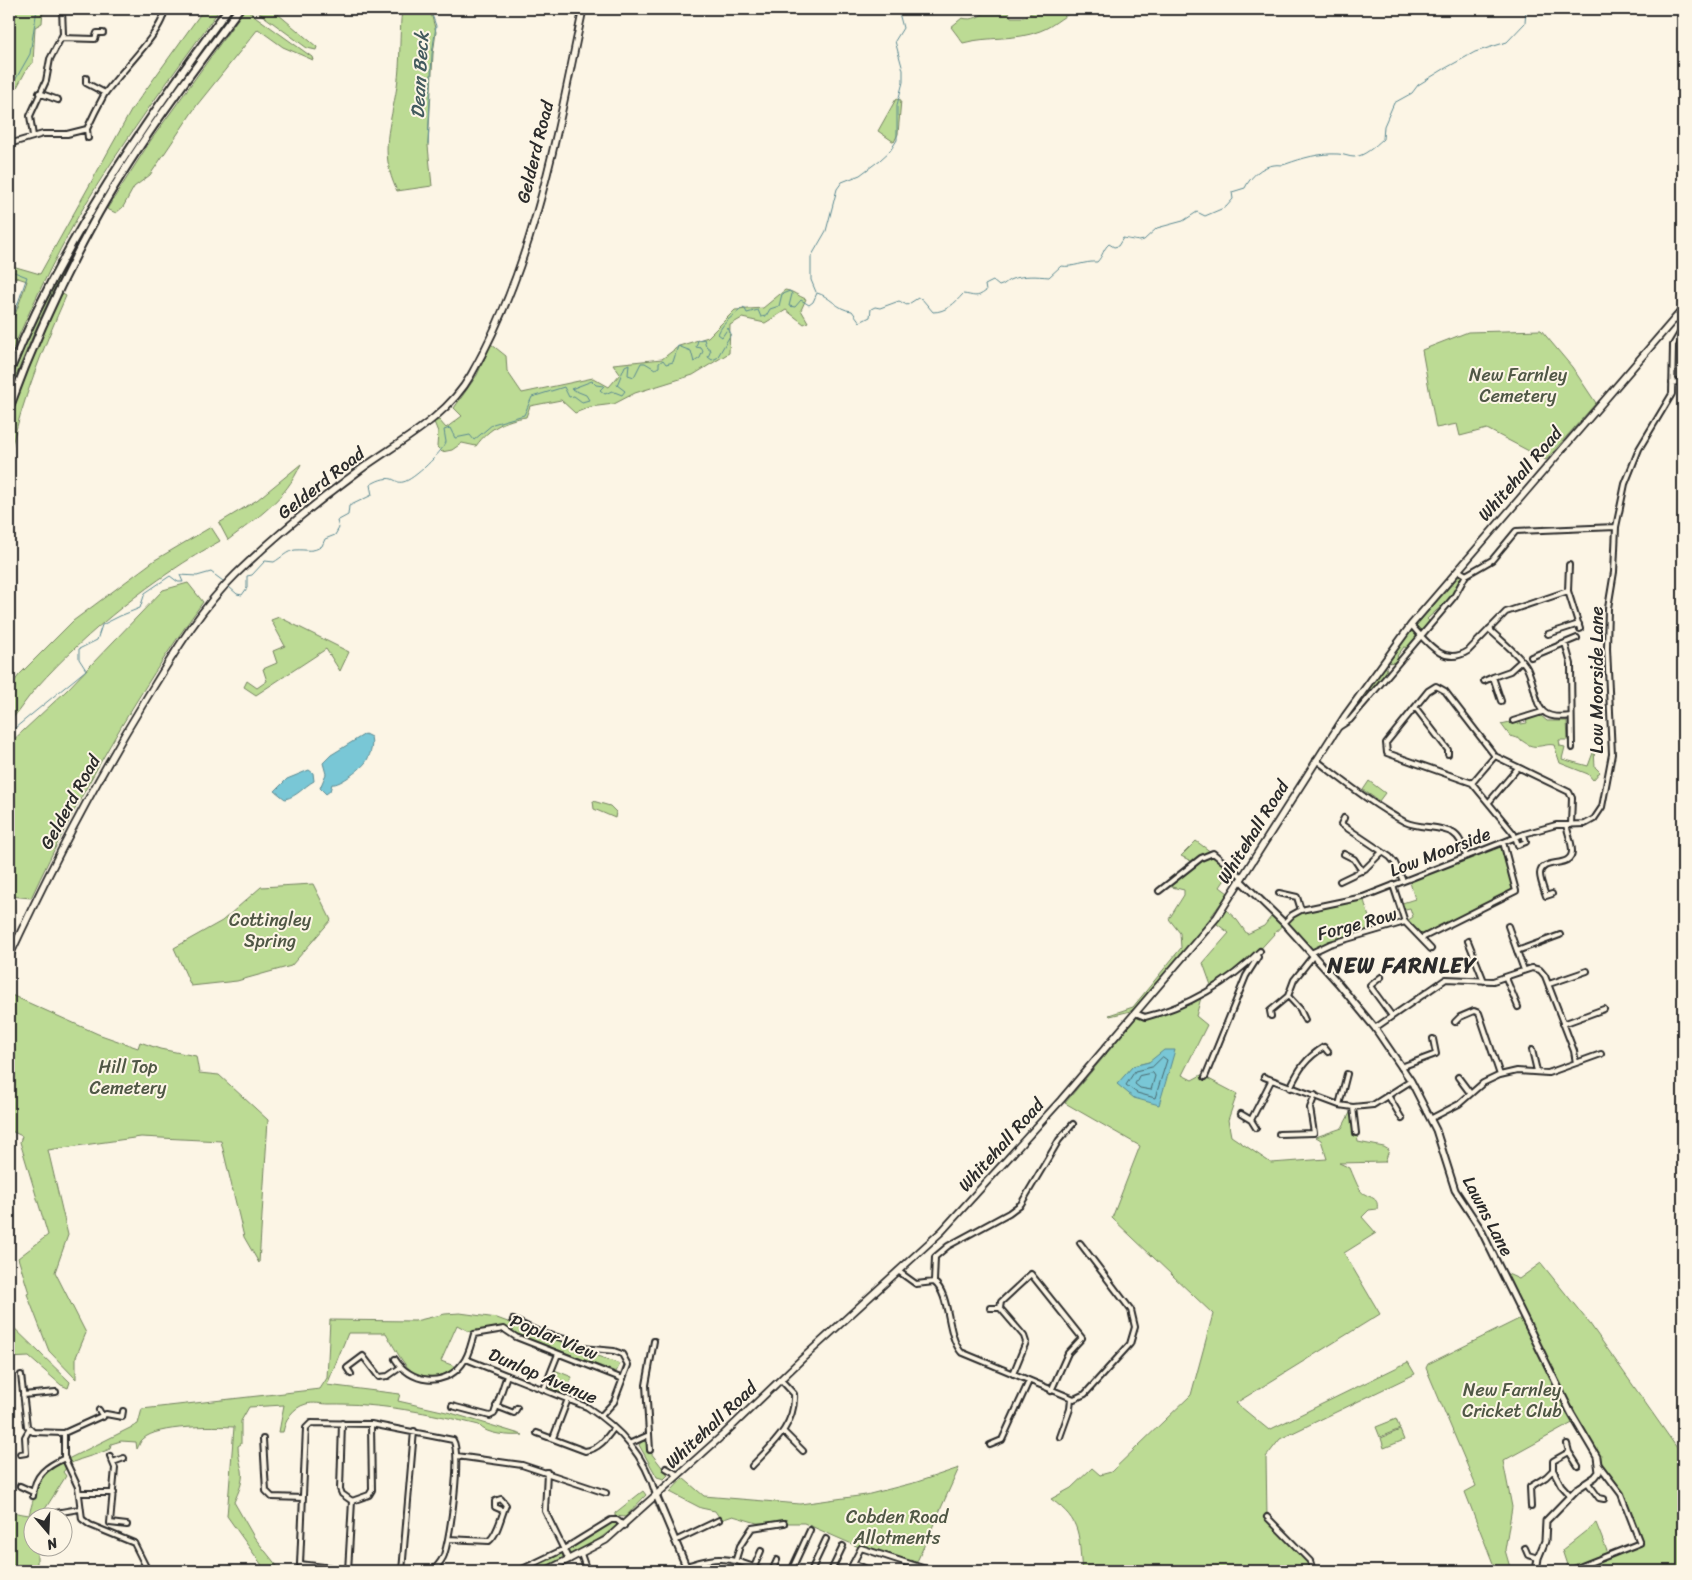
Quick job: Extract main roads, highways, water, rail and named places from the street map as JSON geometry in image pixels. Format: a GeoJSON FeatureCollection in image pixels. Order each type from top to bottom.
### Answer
{"type":"FeatureCollection","features":[{"type":"Feature","properties":{"kind":"highway"},"geometry":{"type":"LineString","coordinates":[[9,373],[24,335],[87,215],[131,145],[228,9]]}},
{"type":"Feature","properties":{"kind":"highway"},"geometry":{"type":"LineString","coordinates":[[9,409],[55,299],[92,225],[131,162],[239,9]]}},
{"type":"Feature","properties":{"kind":"main road","name":"Gelderd Road"},"geometry":{"type":"LineString","coordinates":[[9,957],[58,855],[127,730],[206,606],[245,565],[300,517],[446,408],[471,376],[503,309],[525,253],[557,133],[583,9]]}},
{"type":"Feature","properties":{"kind":"main road","name":"Whitehall Road"},"geometry":{"type":"LineString","coordinates":[[546,1571],[606,1540],[624,1526],[948,1224],[1061,1100],[1217,917],[1337,728],[1382,662],[1411,625],[1683,309]]}},
{"type":"Feature","properties":{"kind":"water"},"geometry":{"type":"Polygon","coordinates":[[[365,734],[371,737],[372,740],[370,755],[367,760],[351,775],[340,782],[332,784],[330,791],[326,794],[320,788],[326,774],[323,763],[331,755],[365,734]]]}},
{"type":"Feature","properties":{"kind":"water"},"geometry":{"type":"Polygon","coordinates":[[[309,770],[313,773],[314,781],[293,796],[285,799],[275,791],[287,779],[309,770]]]}},
{"type":"Feature","properties":{"kind":"water"},"geometry":{"type":"Polygon","coordinates":[[[1164,1050],[1175,1050],[1159,1105],[1134,1098],[1117,1084],[1133,1066],[1149,1062],[1164,1050]]]}},
{"type":"Feature","properties":{"kind":"waterway"},"geometry":{"type":"LineString","coordinates":[[9,91],[30,54],[37,9]]}},
{"type":"Feature","properties":{"kind":"waterway","name":"Dean Beck"},"geometry":{"type":"LineString","coordinates":[[428,144],[432,54],[436,26],[430,9]]}},
{"type":"Feature","properties":{"kind":"waterway"},"geometry":{"type":"LineString","coordinates":[[816,292],[811,280],[811,257],[826,231],[837,189],[842,182],[860,175],[880,160],[890,151],[897,140],[897,105],[903,82],[903,70],[895,41],[903,28],[898,9]]}},
{"type":"Feature","properties":{"kind":"waterway"},"geometry":{"type":"LineString","coordinates":[[229,587],[237,594],[242,595],[247,588],[247,576],[252,575],[265,561],[274,562],[292,551],[312,550],[322,546],[325,539],[335,535],[339,528],[337,521],[348,515],[349,506],[372,495],[370,485],[386,479],[403,482],[427,465],[446,442],[444,430],[450,428],[455,438],[470,435],[474,440],[493,424],[524,415],[532,397],[564,387],[569,397],[574,396],[582,402],[589,400],[586,395],[571,389],[592,381],[596,385],[604,386],[600,390],[605,394],[612,391],[622,395],[625,391],[617,385],[625,366],[629,364],[628,375],[634,377],[641,363],[645,363],[655,369],[659,367],[659,363],[663,360],[666,364],[673,362],[678,346],[691,351],[694,362],[700,358],[703,351],[701,348],[696,347],[698,340],[704,339],[706,346],[711,350],[708,357],[712,360],[717,358],[731,334],[728,328],[722,337],[718,334],[720,330],[729,319],[744,307],[747,313],[758,310],[761,317],[766,316],[770,309],[779,306],[782,294],[790,291],[792,294],[789,306],[795,307],[801,300],[809,305],[813,302],[817,293],[842,308],[852,311],[860,322],[870,317],[871,309],[875,307],[880,308],[899,301],[907,305],[918,298],[922,299],[933,312],[938,312],[957,301],[963,294],[980,295],[986,291],[985,285],[993,281],[999,286],[1021,277],[1049,277],[1061,266],[1097,262],[1109,244],[1114,247],[1118,246],[1123,238],[1144,240],[1157,228],[1183,221],[1197,212],[1205,216],[1226,207],[1233,199],[1232,192],[1245,188],[1250,180],[1265,167],[1284,165],[1324,154],[1340,154],[1354,157],[1362,155],[1383,139],[1384,126],[1394,103],[1412,93],[1418,85],[1475,52],[1507,42],[1525,23],[1526,11],[1530,9]]}},
{"type":"Feature","properties":{"kind":"waterway"},"geometry":{"type":"LineString","coordinates":[[9,270],[27,277],[9,329]]}},
{"type":"Feature","properties":{"kind":"waterway"},"geometry":{"type":"LineString","coordinates":[[9,729],[15,728],[86,670],[79,659],[79,649],[97,640],[102,625],[140,608],[145,593],[170,576],[178,582],[183,582],[180,575],[197,576],[211,572],[223,581]]}},
{"type":"Feature","properties":{"kind":"district","name":"NEW FARNLEY"},"geometry":{"type":"Point","coordinates":[1402,965]}},
{"type":"Feature","properties":{"kind":"park label","name":"New Farnley Cemetery"},"geometry":{"type":"Point","coordinates":[1518,385]}},
{"type":"Feature","properties":{"kind":"park label","name":"Cottingley Spring"},"geometry":{"type":"Point","coordinates":[270,930]}},
{"type":"Feature","properties":{"kind":"park label","name":"Hill Top Cemetery"},"geometry":{"type":"Point","coordinates":[128,1077]}},
{"type":"Feature","properties":{"kind":"park label","name":"New Farnley Cricket Club"},"geometry":{"type":"Point","coordinates":[1512,1400]}},
{"type":"Feature","properties":{"kind":"park label","name":"Cobden Road Allotments"},"geometry":{"type":"Point","coordinates":[897,1527]}}]}
